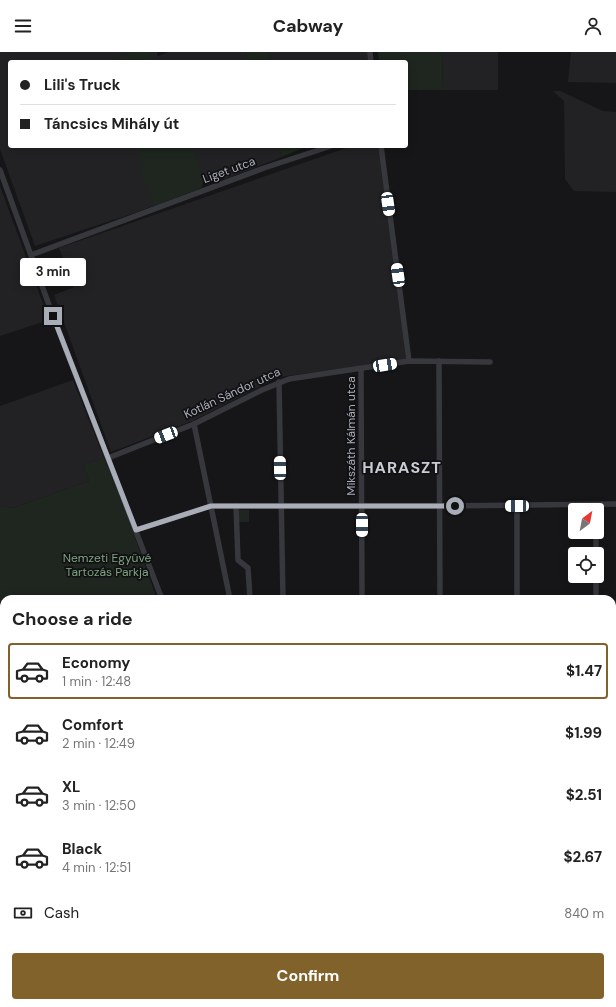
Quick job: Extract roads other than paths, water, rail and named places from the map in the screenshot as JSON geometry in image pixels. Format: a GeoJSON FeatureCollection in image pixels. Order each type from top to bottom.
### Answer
{"type":"FeatureCollection","features":[{"type":"Feature","properties":{"kind":"street","name":"Liget utca"},"geometry":{"type":"LineString","coordinates":[[30,255],[264,168],[324,148]]}},
{"type":"Feature","properties":{"kind":"street"},"geometry":{"type":"LineString","coordinates":[[381,148],[409,361]]}},
{"type":"Feature","properties":{"kind":"street"},"geometry":{"type":"LineString","coordinates":[[0,170],[30,255],[160,595]]}},
{"type":"Feature","properties":{"kind":"street","name":"Kotlán Sándor utca"},"geometry":{"type":"LineString","coordinates":[[108,458],[194,424],[279,382],[289,379],[409,361],[490,362]]}},
{"type":"Feature","properties":{"kind":"street"},"geometry":{"type":"LineString","coordinates":[[439,361],[440,595]]}},
{"type":"Feature","properties":{"kind":"street","name":"Mikszáth Kálmán utca"},"geometry":{"type":"LineString","coordinates":[[361,369],[362,595]]}},
{"type":"Feature","properties":{"kind":"street"},"geometry":{"type":"LineString","coordinates":[[279,382],[284,595]]}},
{"type":"Feature","properties":{"kind":"street"},"geometry":{"type":"LineString","coordinates":[[194,424],[229,595]]}},
{"type":"Feature","properties":{"kind":"street"},"geometry":{"type":"LineString","coordinates":[[604,506],[616,504]]}},
{"type":"Feature","properties":{"kind":"street"},"geometry":{"type":"LineString","coordinates":[[136,530],[211,506],[568,507]]}},
{"type":"Feature","properties":{"kind":"street"},"geometry":{"type":"LineString","coordinates":[[236,506],[238,560],[248,568],[250,595]]}},
{"type":"Feature","properties":{"kind":"street"},"geometry":{"type":"LineString","coordinates":[[517,506],[517,595]]}},
{"type":"Feature","properties":{"kind":"street"},"geometry":{"type":"LineString","coordinates":[[596,583],[596,595]]}},
{"type":"Feature","properties":{"kind":"district","name":"HARASZT"},"geometry":{"type":"Point","coordinates":[402,467]}},
{"type":"Feature","properties":{"kind":"park label","name":"Nemzeti Együvé Tartozás Parkja"},"geometry":{"type":"Point","coordinates":[107,565]}}]}
